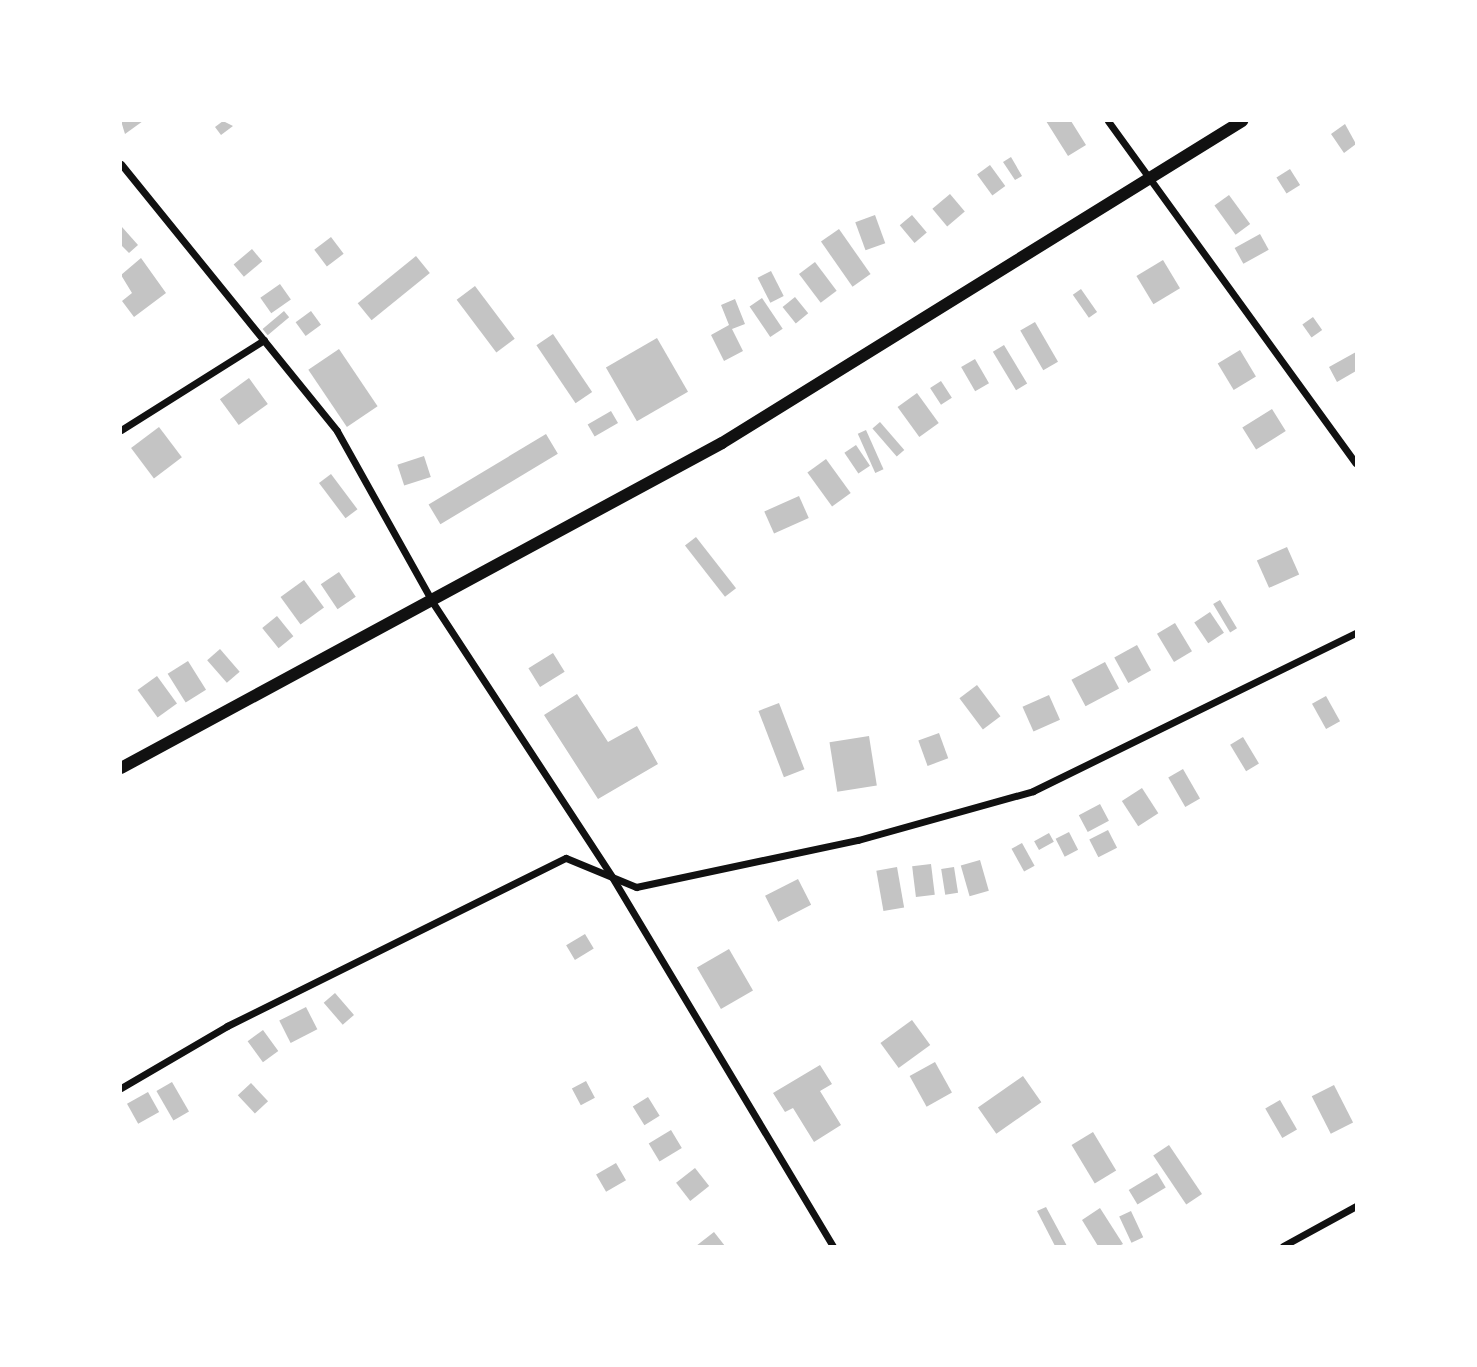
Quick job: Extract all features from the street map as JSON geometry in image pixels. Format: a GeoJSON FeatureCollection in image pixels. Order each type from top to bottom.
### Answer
{"type":"FeatureCollection","features":[{"type":"Feature","properties":{"kind":"street"},"geometry":{"type":"LineString","coordinates":[[1108,121],[1356,463]]}},
{"type":"Feature","properties":{"kind":"street"},"geometry":{"type":"LineString","coordinates":[[121,768],[433,603],[722,443],[1241,121]]}},
{"type":"Feature","properties":{"kind":"street"},"geometry":{"type":"LineString","coordinates":[[121,164],[337,431],[433,603],[612,877],[832,1246]]}},
{"type":"Feature","properties":{"kind":"street"},"geometry":{"type":"LineString","coordinates":[[121,430],[264,340]]}},
{"type":"Feature","properties":{"kind":"street"},"geometry":{"type":"LineString","coordinates":[[121,1088],[227,1026],[566,858],[636,887],[858,840],[1033,791],[1356,633]]}},
{"type":"Feature","properties":{"kind":"street"},"geometry":{"type":"LineString","coordinates":[[1283,1246],[1356,1206]]}},
{"type":"Feature","properties":{"kind":"building"},"geometry":{"type":"Polygon","coordinates":[[[121,121],[143,121],[125,134],[121,121]]]}},
{"type":"Feature","properties":{"kind":"building"},"geometry":{"type":"Polygon","coordinates":[[[223,121],[233,126],[221,135],[215,127],[223,121]]]}},
{"type":"Feature","properties":{"kind":"building"},"geometry":{"type":"Polygon","coordinates":[[[1046,121],[1071,121],[1086,145],[1068,156],[1046,121]]]}},
{"type":"Feature","properties":{"kind":"building"},"geometry":{"type":"Polygon","coordinates":[[[1345,124],[1356,144],[1344,153],[1331,134],[1345,124]]]}},
{"type":"Feature","properties":{"kind":"building"},"geometry":{"type":"Polygon","coordinates":[[[1011,157],[1022,176],[1015,180],[1003,162],[1011,157]]]}},
{"type":"Feature","properties":{"kind":"building"},"geometry":{"type":"Polygon","coordinates":[[[990,165],[1005,186],[992,195],[977,174],[990,165]]]}},
{"type":"Feature","properties":{"kind":"building"},"geometry":{"type":"Polygon","coordinates":[[[1290,169],[1300,185],[1286,194],[1276,177],[1290,169]]]}},
{"type":"Feature","properties":{"kind":"building"},"geometry":{"type":"Polygon","coordinates":[[[950,194],[965,212],[947,226],[932,209],[950,194]]]}},
{"type":"Feature","properties":{"kind":"building"},"geometry":{"type":"Polygon","coordinates":[[[1229,195],[1250,224],[1236,235],[1214,206],[1229,195]]]}},
{"type":"Feature","properties":{"kind":"building"},"geometry":{"type":"Polygon","coordinates":[[[875,215],[885,243],[866,250],[855,222],[875,215]]]}},
{"type":"Feature","properties":{"kind":"building"},"geometry":{"type":"Polygon","coordinates":[[[912,215],[927,233],[915,243],[900,225],[912,215]]]}},
{"type":"Feature","properties":{"kind":"building"},"geometry":{"type":"Polygon","coordinates":[[[122,227],[138,245],[129,253],[121,245],[122,227]]]}},
{"type":"Feature","properties":{"kind":"building"},"geometry":{"type":"Polygon","coordinates":[[[839,229],[871,274],[853,287],[821,242],[839,229]]]}},
{"type":"Feature","properties":{"kind":"building"},"geometry":{"type":"Polygon","coordinates":[[[1260,234],[1269,250],[1243,264],[1235,248],[1260,234]]]}},
{"type":"Feature","properties":{"kind":"building"},"geometry":{"type":"Polygon","coordinates":[[[331,237],[344,254],[327,266],[314,250],[331,237]]]}},
{"type":"Feature","properties":{"kind":"building"},"geometry":{"type":"Polygon","coordinates":[[[252,249],[262,261],[244,277],[234,264],[252,249]]]}},
{"type":"Feature","properties":{"kind":"building"},"geometry":{"type":"Polygon","coordinates":[[[416,256],[430,273],[372,320],[358,303],[416,256]]]}},
{"type":"Feature","properties":{"kind":"building"},"geometry":{"type":"Polygon","coordinates":[[[141,258],[166,293],[134,317],[122,301],[132,293],[121,275],[141,258]]]}},
{"type":"Feature","properties":{"kind":"building"},"geometry":{"type":"Polygon","coordinates":[[[1163,260],[1180,288],[1153,304],[1136,276],[1163,260]]]}},
{"type":"Feature","properties":{"kind":"building"},"geometry":{"type":"Polygon","coordinates":[[[815,262],[837,291],[821,303],[799,274],[815,262]]]}},
{"type":"Feature","properties":{"kind":"building"},"geometry":{"type":"Polygon","coordinates":[[[771,271],[784,296],[770,303],[758,278],[771,271]]]}},
{"type":"Feature","properties":{"kind":"building"},"geometry":{"type":"Polygon","coordinates":[[[280,284],[291,300],[271,313],[260,298],[280,284]]]}},
{"type":"Feature","properties":{"kind":"building"},"geometry":{"type":"Polygon","coordinates":[[[475,286],[515,339],[496,353],[457,300],[475,286]]]}},
{"type":"Feature","properties":{"kind":"building"},"geometry":{"type":"Polygon","coordinates":[[[1081,289],[1097,312],[1089,318],[1073,295],[1081,289]]]}},
{"type":"Feature","properties":{"kind":"building"},"geometry":{"type":"Polygon","coordinates":[[[795,297],[808,313],[796,323],[783,307],[795,297]]]}},
{"type":"Feature","properties":{"kind":"building"},"geometry":{"type":"Polygon","coordinates":[[[762,298],[783,329],[770,337],[750,306],[762,298]]]}},
{"type":"Feature","properties":{"kind":"building"},"geometry":{"type":"Polygon","coordinates":[[[735,299],[745,324],[732,329],[743,351],[724,361],[711,335],[729,325],[721,305],[735,299]]]}},
{"type":"Feature","properties":{"kind":"building"},"geometry":{"type":"Polygon","coordinates":[[[284,311],[289,317],[268,335],[263,329],[284,311]]]}},
{"type":"Feature","properties":{"kind":"building"},"geometry":{"type":"Polygon","coordinates":[[[311,311],[321,325],[306,336],[296,322],[311,311]]]}},
{"type":"Feature","properties":{"kind":"building"},"geometry":{"type":"Polygon","coordinates":[[[1313,317],[1322,330],[1312,338],[1302,324],[1313,317]]]}},
{"type":"Feature","properties":{"kind":"building"},"geometry":{"type":"Polygon","coordinates":[[[1035,322],[1058,362],[1043,370],[1020,331],[1035,322]]]}},
{"type":"Feature","properties":{"kind":"building"},"geometry":{"type":"Polygon","coordinates":[[[553,334],[592,392],[576,403],[536,345],[553,334]]]}},
{"type":"Feature","properties":{"kind":"building"},"geometry":{"type":"Polygon","coordinates":[[[657,338],[688,392],[637,421],[606,368],[657,338]]]}},
{"type":"Feature","properties":{"kind":"building"},"geometry":{"type":"Polygon","coordinates":[[[1004,345],[1027,384],[1016,390],[993,352],[1004,345]]]}},
{"type":"Feature","properties":{"kind":"building"},"geometry":{"type":"Polygon","coordinates":[[[339,349],[378,406],[347,427],[308,370],[339,349]]]}},
{"type":"Feature","properties":{"kind":"building"},"geometry":{"type":"Polygon","coordinates":[[[1240,350],[1256,377],[1234,390],[1218,363],[1240,350]]]}},
{"type":"Feature","properties":{"kind":"building"},"geometry":{"type":"Polygon","coordinates":[[[1356,352],[1356,371],[1337,382],[1329,367],[1356,352]]]}},
{"type":"Feature","properties":{"kind":"building"},"geometry":{"type":"Polygon","coordinates":[[[975,359],[989,383],[975,391],[961,367],[975,359]]]}},
{"type":"Feature","properties":{"kind":"building"},"geometry":{"type":"Polygon","coordinates":[[[249,378],[268,404],[239,425],[220,399],[249,378]]]}},
{"type":"Feature","properties":{"kind":"building"},"geometry":{"type":"Polygon","coordinates":[[[941,381],[952,398],[941,405],[930,388],[941,381]]]}},
{"type":"Feature","properties":{"kind":"building"},"geometry":{"type":"Polygon","coordinates":[[[917,393],[939,423],[919,437],[898,407],[917,393]]]}},
{"type":"Feature","properties":{"kind":"building"},"geometry":{"type":"Polygon","coordinates":[[[1272,409],[1286,431],[1256,450],[1242,428],[1272,409]]]}},
{"type":"Feature","properties":{"kind":"building"},"geometry":{"type":"Polygon","coordinates":[[[611,411],[618,423],[595,437],[588,424],[611,411]]]}},
{"type":"Feature","properties":{"kind":"building"},"geometry":{"type":"Polygon","coordinates":[[[880,422],[904,450],[897,456],[872,429],[880,422]]]}},
{"type":"Feature","properties":{"kind":"building"},"geometry":{"type":"Polygon","coordinates":[[[159,427],[182,457],[154,478],[131,448],[159,427]]]}},
{"type":"Feature","properties":{"kind":"building"},"geometry":{"type":"Polygon","coordinates":[[[866,430],[883,469],[875,473],[858,434],[866,430]]]}},
{"type":"Feature","properties":{"kind":"building"},"geometry":{"type":"Polygon","coordinates":[[[546,434],[558,454],[440,524],[429,505],[546,434]]]}},
{"type":"Feature","properties":{"kind":"building"},"geometry":{"type":"Polygon","coordinates":[[[856,445],[870,466],[858,474],[844,453],[856,445]]]}},
{"type":"Feature","properties":{"kind":"building"},"geometry":{"type":"Polygon","coordinates":[[[424,456],[431,477],[404,486],[397,465],[424,456]]]}},
{"type":"Feature","properties":{"kind":"building"},"geometry":{"type":"Polygon","coordinates":[[[826,459],[851,493],[832,506],[807,473],[826,459]]]}},
{"type":"Feature","properties":{"kind":"building"},"geometry":{"type":"Polygon","coordinates":[[[331,474],[357,509],[346,518],[319,483],[331,474]]]}},
{"type":"Feature","properties":{"kind":"building"},"geometry":{"type":"Polygon","coordinates":[[[799,496],[809,518],[774,533],[764,511],[799,496]]]}},
{"type":"Feature","properties":{"kind":"building"},"geometry":{"type":"Polygon","coordinates":[[[696,537],[736,588],[725,597],[685,546],[696,537]]]}},
{"type":"Feature","properties":{"kind":"building"},"geometry":{"type":"Polygon","coordinates":[[[1287,547],[1299,574],[1269,588],[1257,560],[1287,547]]]}},
{"type":"Feature","properties":{"kind":"building"},"geometry":{"type":"Polygon","coordinates":[[[339,572],[356,597],[338,609],[321,584],[339,572]]]}},
{"type":"Feature","properties":{"kind":"building"},"geometry":{"type":"Polygon","coordinates":[[[304,580],[324,608],[301,625],[281,597],[304,580]]]}},
{"type":"Feature","properties":{"kind":"building"},"geometry":{"type":"Polygon","coordinates":[[[1220,600],[1237,628],[1230,632],[1213,604],[1220,600]]]}},
{"type":"Feature","properties":{"kind":"building"},"geometry":{"type":"Polygon","coordinates":[[[1210,612],[1224,633],[1208,643],[1194,623],[1210,612]]]}},
{"type":"Feature","properties":{"kind":"building"},"geometry":{"type":"Polygon","coordinates":[[[277,616],[293,636],[279,648],[262,628],[277,616]]]}},
{"type":"Feature","properties":{"kind":"building"},"geometry":{"type":"Polygon","coordinates":[[[1175,623],[1192,651],[1174,662],[1157,634],[1175,623]]]}},
{"type":"Feature","properties":{"kind":"building"},"geometry":{"type":"Polygon","coordinates":[[[1137,645],[1151,670],[1128,683],[1114,658],[1137,645]]]}},
{"type":"Feature","properties":{"kind":"building"},"geometry":{"type":"Polygon","coordinates":[[[220,649],[240,672],[227,683],[207,660],[220,649]]]}},
{"type":"Feature","properties":{"kind":"building"},"geometry":{"type":"Polygon","coordinates":[[[553,653],[565,672],[540,687],[528,668],[553,653]]]}},
{"type":"Feature","properties":{"kind":"building"},"geometry":{"type":"Polygon","coordinates":[[[188,661],[206,690],[186,703],[168,674],[188,661]]]}},
{"type":"Feature","properties":{"kind":"building"},"geometry":{"type":"Polygon","coordinates":[[[1105,662],[1119,688],[1086,706],[1071,680],[1105,662]]]}},
{"type":"Feature","properties":{"kind":"building"},"geometry":{"type":"Polygon","coordinates":[[[157,676],[177,704],[158,718],[138,690],[157,676]]]}},
{"type":"Feature","properties":{"kind":"building"},"geometry":{"type":"Polygon","coordinates":[[[977,685],[1000,716],[983,729],[959,698],[977,685]]]}},
{"type":"Feature","properties":{"kind":"building"},"geometry":{"type":"Polygon","coordinates":[[[577,694],[608,742],[637,726],[658,764],[598,799],[544,715],[577,694]]]}},
{"type":"Feature","properties":{"kind":"building"},"geometry":{"type":"Polygon","coordinates":[[[1049,695],[1060,720],[1033,731],[1023,707],[1049,695]]]}},
{"type":"Feature","properties":{"kind":"building"},"geometry":{"type":"Polygon","coordinates":[[[1326,696],[1340,721],[1326,729],[1312,704],[1326,696]]]}},
{"type":"Feature","properties":{"kind":"building"},"geometry":{"type":"Polygon","coordinates":[[[779,703],[804,769],[784,777],[758,711],[779,703]]]}},
{"type":"Feature","properties":{"kind":"building"},"geometry":{"type":"Polygon","coordinates":[[[939,733],[948,758],[928,766],[918,741],[939,733]]]}},
{"type":"Feature","properties":{"kind":"building"},"geometry":{"type":"Polygon","coordinates":[[[869,736],[877,785],[837,792],[829,742],[869,736]]]}},
{"type":"Feature","properties":{"kind":"building"},"geometry":{"type":"Polygon","coordinates":[[[1243,737],[1259,764],[1246,771],[1230,745],[1243,737]]]}},
{"type":"Feature","properties":{"kind":"building"},"geometry":{"type":"Polygon","coordinates":[[[1183,769],[1200,798],[1185,807],[1168,778],[1183,769]]]}},
{"type":"Feature","properties":{"kind":"building"},"geometry":{"type":"Polygon","coordinates":[[[1142,788],[1158,813],[1138,826],[1122,801],[1142,788]]]}},
{"type":"Feature","properties":{"kind":"building"},"geometry":{"type":"Polygon","coordinates":[[[1100,804],[1109,821],[1088,832],[1079,815],[1100,804]]]}},
{"type":"Feature","properties":{"kind":"building"},"geometry":{"type":"Polygon","coordinates":[[[1108,830],[1117,848],[1098,857],[1089,840],[1108,830]]]}},
{"type":"Feature","properties":{"kind":"building"},"geometry":{"type":"Polygon","coordinates":[[[1069,832],[1078,850],[1065,857],[1056,839],[1069,832]]]}},
{"type":"Feature","properties":{"kind":"building"},"geometry":{"type":"Polygon","coordinates":[[[1049,833],[1054,842],[1039,850],[1034,841],[1049,833]]]}},
{"type":"Feature","properties":{"kind":"building"},"geometry":{"type":"Polygon","coordinates":[[[1022,843],[1035,866],[1024,872],[1012,849],[1022,843]]]}},
{"type":"Feature","properties":{"kind":"building"},"geometry":{"type":"Polygon","coordinates":[[[980,860],[989,891],[970,896],[961,866],[980,860]]]}},
{"type":"Feature","properties":{"kind":"building"},"geometry":{"type":"Polygon","coordinates":[[[931,864],[935,895],[916,897],[912,866],[931,864]]]}},
{"type":"Feature","properties":{"kind":"building"},"geometry":{"type":"Polygon","coordinates":[[[897,867],[904,907],[883,911],[876,871],[897,867]]]}},
{"type":"Feature","properties":{"kind":"building"},"geometry":{"type":"Polygon","coordinates":[[[954,867],[958,893],[945,895],[941,869],[954,867]]]}},
{"type":"Feature","properties":{"kind":"building"},"geometry":{"type":"Polygon","coordinates":[[[798,879],[811,905],[778,922],[765,896],[798,879]]]}},
{"type":"Feature","properties":{"kind":"building"},"geometry":{"type":"Polygon","coordinates":[[[585,934],[594,949],[575,960],[566,945],[585,934]]]}},
{"type":"Feature","properties":{"kind":"building"},"geometry":{"type":"Polygon","coordinates":[[[729,949],[753,991],[721,1009],[697,967],[729,949]]]}},
{"type":"Feature","properties":{"kind":"building"},"geometry":{"type":"Polygon","coordinates":[[[335,993],[354,1015],[343,1025],[324,1003],[335,993]]]}},
{"type":"Feature","properties":{"kind":"building"},"geometry":{"type":"Polygon","coordinates":[[[306,1007],[317,1029],[291,1043],[279,1021],[306,1007]]]}},
{"type":"Feature","properties":{"kind":"building"},"geometry":{"type":"Polygon","coordinates":[[[912,1020],[930,1045],[899,1068],[880,1043],[912,1020]]]}},
{"type":"Feature","properties":{"kind":"building"},"geometry":{"type":"Polygon","coordinates":[[[263,1030],[278,1051],[263,1062],[248,1041],[263,1030]]]}},
{"type":"Feature","properties":{"kind":"building"},"geometry":{"type":"Polygon","coordinates":[[[935,1062],[952,1093],[927,1107],[910,1076],[935,1062]]]}},
{"type":"Feature","properties":{"kind":"building"},"geometry":{"type":"Polygon","coordinates":[[[820,1065],[832,1084],[820,1091],[841,1125],[814,1142],[793,1108],[785,1112],[773,1093],[820,1065]]]}},
{"type":"Feature","properties":{"kind":"building"},"geometry":{"type":"Polygon","coordinates":[[[1023,1076],[1041,1102],[996,1134],[978,1108],[1023,1076]]]}},
{"type":"Feature","properties":{"kind":"building"},"geometry":{"type":"Polygon","coordinates":[[[586,1081],[595,1098],[581,1105],[572,1089],[586,1081]]]}},
{"type":"Feature","properties":{"kind":"building"},"geometry":{"type":"Polygon","coordinates":[[[172,1082],[189,1111],[173,1120],[156,1091],[172,1082]]]}},
{"type":"Feature","properties":{"kind":"building"},"geometry":{"type":"Polygon","coordinates":[[[251,1083],[268,1101],[255,1114],[238,1095],[251,1083]]]}},
{"type":"Feature","properties":{"kind":"building"},"geometry":{"type":"Polygon","coordinates":[[[1334,1085],[1353,1122],[1331,1134],[1312,1096],[1334,1085]]]}},
{"type":"Feature","properties":{"kind":"building"},"geometry":{"type":"Polygon","coordinates":[[[148,1092],[159,1112],[138,1124],[127,1104],[148,1092]]]}},
{"type":"Feature","properties":{"kind":"building"},"geometry":{"type":"Polygon","coordinates":[[[648,1097],[660,1116],[644,1125],[633,1107],[648,1097]]]}},
{"type":"Feature","properties":{"kind":"building"},"geometry":{"type":"Polygon","coordinates":[[[1280,1100],[1297,1129],[1282,1138],[1265,1108],[1280,1100]]]}},
{"type":"Feature","properties":{"kind":"building"},"geometry":{"type":"Polygon","coordinates":[[[671,1130],[682,1148],[660,1161],[649,1143],[671,1130]]]}},
{"type":"Feature","properties":{"kind":"building"},"geometry":{"type":"Polygon","coordinates":[[[1093,1132],[1116,1171],[1095,1183],[1072,1145],[1093,1132]]]}},
{"type":"Feature","properties":{"kind":"building"},"geometry":{"type":"Polygon","coordinates":[[[1169,1145],[1202,1194],[1186,1205],[1153,1156],[1169,1145]]]}},
{"type":"Feature","properties":{"kind":"building"},"geometry":{"type":"Polygon","coordinates":[[[616,1163],[626,1180],[606,1192],[596,1174],[616,1163]]]}},
{"type":"Feature","properties":{"kind":"building"},"geometry":{"type":"Polygon","coordinates":[[[695,1168],[709,1186],[690,1201],[676,1183],[695,1168]]]}},
{"type":"Feature","properties":{"kind":"building"},"geometry":{"type":"Polygon","coordinates":[[[1157,1173],[1166,1188],[1137,1205],[1129,1190],[1157,1173]]]}},
{"type":"Feature","properties":{"kind":"building"},"geometry":{"type":"Polygon","coordinates":[[[1046,1207],[1067,1246],[1055,1246],[1037,1211],[1046,1207]]]}},
{"type":"Feature","properties":{"kind":"building"},"geometry":{"type":"Polygon","coordinates":[[[1100,1208],[1123,1244],[1098,1246],[1082,1220],[1100,1208]]]}},
{"type":"Feature","properties":{"kind":"building"},"geometry":{"type":"Polygon","coordinates":[[[1131,1211],[1143,1237],[1131,1243],[1119,1216],[1131,1211]]]}},
{"type":"Feature","properties":{"kind":"building"},"geometry":{"type":"Polygon","coordinates":[[[714,1232],[725,1246],[696,1246],[714,1232]]]}}]}
